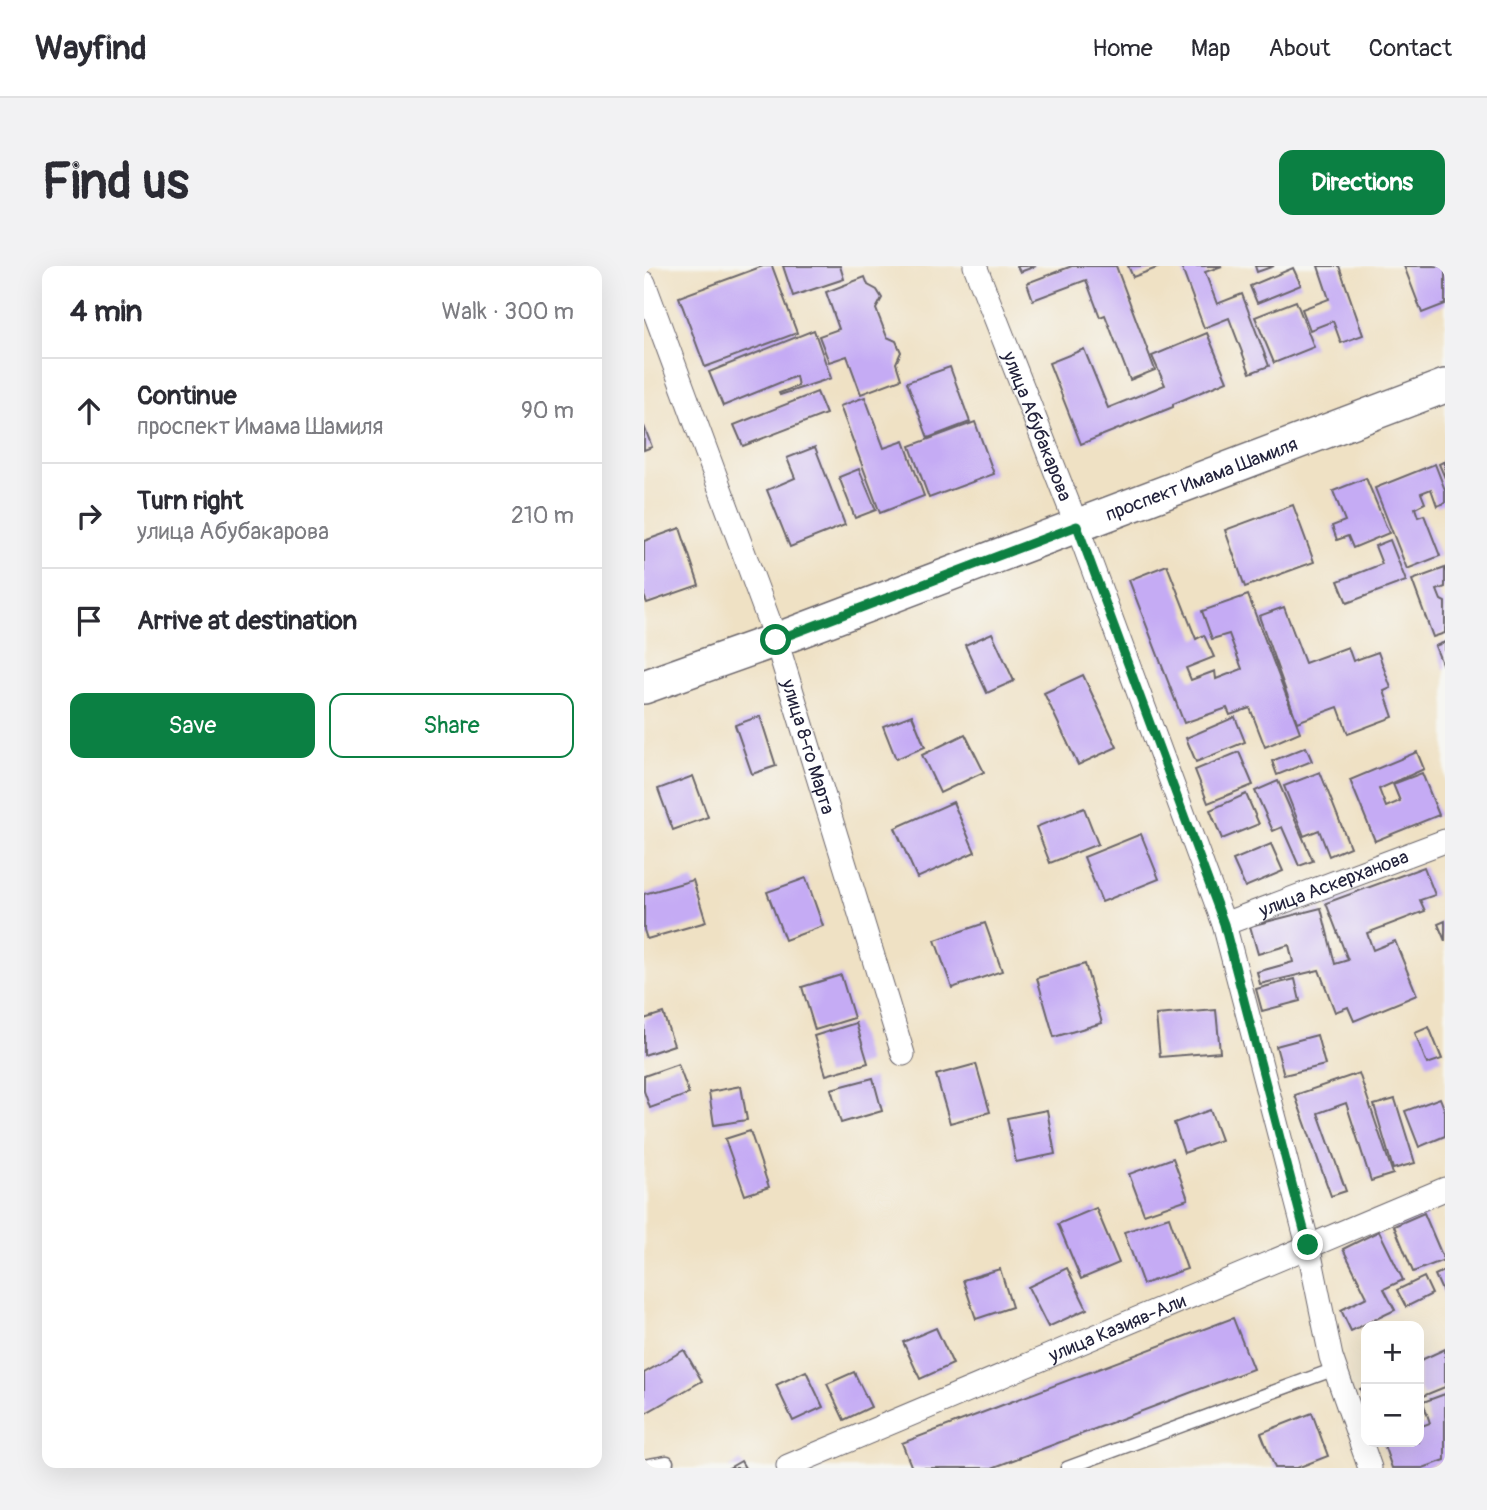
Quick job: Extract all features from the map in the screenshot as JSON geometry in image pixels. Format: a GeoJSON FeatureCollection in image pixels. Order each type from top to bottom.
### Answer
{"type":"FeatureCollection","features":[{"type":"Feature","properties":{"kind":"main road","name":"проспект Имама Шамиля"},"geometry":{"type":"LineString","coordinates":[[644,687],[776,640],[1445,386]]}},
{"type":"Feature","properties":{"kind":"street","name":"улица Абубакарова"},"geometry":{"type":"LineString","coordinates":[[975,266],[1077,526],[1224,924],[1308,1245],[1335,1369],[1370,1468]]}},
{"type":"Feature","properties":{"kind":"street","name":"улица 8-го Марта"},"geometry":{"type":"LineString","coordinates":[[644,283],[776,640],[902,1054]]}},
{"type":"Feature","properties":{"kind":"street","name":"улица Аскерханова"},"geometry":{"type":"LineString","coordinates":[[1224,924],[1445,841]]}},
{"type":"Feature","properties":{"kind":"street","name":"улица Казияв-Али"},"geometry":{"type":"LineString","coordinates":[[788,1466],[1445,1189]]}},
{"type":"Feature","properties":{"kind":"lane"},"geometry":{"type":"LineString","coordinates":[[1068,1468],[1335,1369]]}},
{"type":"Feature","properties":{"kind":"lane"},"geometry":{"type":"LineString","coordinates":[[644,1466],[667,1462]]}},
{"type":"Feature","properties":{"kind":"building"},"geometry":{"type":"Polygon","coordinates":[[[763,266],[772,266],[797,333],[705,367],[679,297],[763,266]]]}},
{"type":"Feature","properties":{"kind":"building"},"geometry":{"type":"Polygon","coordinates":[[[783,266],[840,266],[844,279],[793,296],[783,266]]]}},
{"type":"Feature","properties":{"kind":"building"},"geometry":{"type":"Polygon","coordinates":[[[1017,266],[1036,266],[1020,272],[1017,266]]]}},
{"type":"Feature","properties":{"kind":"building"},"geometry":{"type":"Polygon","coordinates":[[[1072,266],[1116,266],[1155,370],[1130,380],[1105,315],[1100,317],[1086,280],[1033,300],[1027,283],[1072,266]]]}},
{"type":"Feature","properties":{"kind":"building"},"geometry":{"type":"Polygon","coordinates":[[[1128,266],[1162,266],[1133,277],[1128,266]]]}},
{"type":"Feature","properties":{"kind":"building"},"geometry":{"type":"Polygon","coordinates":[[[1181,266],[1222,266],[1205,272],[1217,304],[1242,294],[1269,366],[1250,373],[1229,318],[1204,328],[1181,266]]]}},
{"type":"Feature","properties":{"kind":"building"},"geometry":{"type":"Polygon","coordinates":[[[1255,266],[1274,266],[1257,272],[1255,266]]]}},
{"type":"Feature","properties":{"kind":"building"},"geometry":{"type":"Polygon","coordinates":[[[1318,266],[1339,266],[1363,335],[1341,343],[1333,321],[1310,330],[1302,309],[1329,299],[1318,266]]]}},
{"type":"Feature","properties":{"kind":"building"},"geometry":{"type":"Polygon","coordinates":[[[1404,266],[1445,266],[1445,304],[1422,313],[1404,266]]]}},
{"type":"Feature","properties":{"kind":"building"},"geometry":{"type":"Polygon","coordinates":[[[1293,268],[1301,285],[1257,303],[1250,286],[1293,268]]]}},
{"type":"Feature","properties":{"kind":"building"},"geometry":{"type":"Polygon","coordinates":[[[865,277],[868,285],[877,290],[882,298],[876,309],[887,337],[896,341],[901,352],[896,363],[901,379],[861,394],[847,356],[829,362],[819,336],[839,329],[826,292],[865,277]]]}},
{"type":"Feature","properties":{"kind":"building"},"geometry":{"type":"Polygon","coordinates":[[[1296,301],[1314,347],[1274,363],[1255,317],[1296,301]]]}},
{"type":"Feature","properties":{"kind":"building"},"geometry":{"type":"Polygon","coordinates":[[[814,330],[831,378],[780,395],[779,393],[798,386],[796,376],[723,406],[709,372],[814,330]]]}},
{"type":"Feature","properties":{"kind":"building"},"geometry":{"type":"Polygon","coordinates":[[[1207,333],[1227,381],[1173,404],[1173,407],[1081,444],[1049,363],[1084,349],[1108,408],[1165,385],[1152,356],[1207,333]]]}},
{"type":"Feature","properties":{"kind":"building"},"geometry":{"type":"Polygon","coordinates":[[[950,367],[970,422],[928,438],[907,382],[950,367]]]}},
{"type":"Feature","properties":{"kind":"building"},"geometry":{"type":"Polygon","coordinates":[[[817,392],[826,414],[743,446],[734,425],[817,392]]]}},
{"type":"Feature","properties":{"kind":"building"},"geometry":{"type":"Polygon","coordinates":[[[865,397],[884,448],[904,441],[924,496],[880,513],[840,406],[865,397]]]}},
{"type":"Feature","properties":{"kind":"building"},"geometry":{"type":"Polygon","coordinates":[[[975,422],[994,474],[929,498],[910,446],[975,422]]]}},
{"type":"Feature","properties":{"kind":"building"},"geometry":{"type":"Polygon","coordinates":[[[644,426],[652,447],[644,450],[644,426]]]}},
{"type":"Feature","properties":{"kind":"building"},"geometry":{"type":"Polygon","coordinates":[[[815,447],[845,525],[790,547],[767,490],[795,478],[787,458],[815,447]]]}},
{"type":"Feature","properties":{"kind":"building"},"geometry":{"type":"Polygon","coordinates":[[[1445,461],[1445,478],[1439,464],[1445,461]]]}},
{"type":"Feature","properties":{"kind":"building"},"geometry":{"type":"Polygon","coordinates":[[[1435,464],[1445,490],[1445,503],[1437,506],[1431,489],[1421,493],[1425,503],[1415,508],[1418,517],[1424,515],[1440,556],[1407,569],[1375,488],[1435,464]]]}},
{"type":"Feature","properties":{"kind":"building"},"geometry":{"type":"Polygon","coordinates":[[[859,469],[876,510],[855,518],[839,477],[859,469]]]}},
{"type":"Feature","properties":{"kind":"building"},"geometry":{"type":"Polygon","coordinates":[[[1366,478],[1389,533],[1353,548],[1348,536],[1337,540],[1332,526],[1345,521],[1333,491],[1366,478]]]}},
{"type":"Feature","properties":{"kind":"building"},"geometry":{"type":"Polygon","coordinates":[[[1293,505],[1314,562],[1245,587],[1225,530],[1293,505]]]}},
{"type":"Feature","properties":{"kind":"building"},"geometry":{"type":"Polygon","coordinates":[[[680,528],[699,585],[647,603],[644,596],[644,541],[680,528]]]}},
{"type":"Feature","properties":{"kind":"building"},"geometry":{"type":"Polygon","coordinates":[[[1390,540],[1406,581],[1347,603],[1338,581],[1382,564],[1375,546],[1390,540]]]}},
{"type":"Feature","properties":{"kind":"building"},"geometry":{"type":"Polygon","coordinates":[[[1167,565],[1196,639],[1204,635],[1214,657],[1186,668],[1191,680],[1215,671],[1216,679],[1242,669],[1229,634],[1212,639],[1202,611],[1248,595],[1300,732],[1265,747],[1250,708],[1230,715],[1227,708],[1184,723],[1129,580],[1167,565]]]}},
{"type":"Feature","properties":{"kind":"building"},"geometry":{"type":"Polygon","coordinates":[[[1445,568],[1445,587],[1437,590],[1441,600],[1445,602],[1445,633],[1433,637],[1412,580],[1445,568]]]}},
{"type":"Feature","properties":{"kind":"building"},"geometry":{"type":"Polygon","coordinates":[[[1284,607],[1305,663],[1348,647],[1353,661],[1378,652],[1391,688],[1384,691],[1393,717],[1348,734],[1338,707],[1297,722],[1259,616],[1284,607]]]}},
{"type":"Feature","properties":{"kind":"building"},"geometry":{"type":"Polygon","coordinates":[[[992,633],[1014,681],[987,693],[965,645],[992,633]]]}},
{"type":"Feature","properties":{"kind":"building"},"geometry":{"type":"Polygon","coordinates":[[[1445,642],[1445,671],[1435,646],[1445,642]]]}},
{"type":"Feature","properties":{"kind":"building"},"geometry":{"type":"Polygon","coordinates":[[[1083,675],[1117,747],[1078,765],[1044,693],[1083,675]]]}},
{"type":"Feature","properties":{"kind":"building"},"geometry":{"type":"Polygon","coordinates":[[[912,715],[925,747],[896,759],[883,726],[912,715]]]}},
{"type":"Feature","properties":{"kind":"building"},"geometry":{"type":"Polygon","coordinates":[[[760,716],[776,766],[752,774],[735,725],[760,716]]]}},
{"type":"Feature","properties":{"kind":"building"},"geometry":{"type":"Polygon","coordinates":[[[1235,717],[1245,742],[1196,762],[1186,738],[1235,717]]]}},
{"type":"Feature","properties":{"kind":"building"},"geometry":{"type":"Polygon","coordinates":[[[965,734],[984,772],[940,793],[922,755],[965,734]]]}},
{"type":"Feature","properties":{"kind":"building"},"geometry":{"type":"Polygon","coordinates":[[[1306,747],[1312,761],[1277,775],[1272,761],[1306,747]]]}},
{"type":"Feature","properties":{"kind":"building"},"geometry":{"type":"Polygon","coordinates":[[[1239,752],[1253,785],[1208,803],[1195,770],[1239,752]]]}},
{"type":"Feature","properties":{"kind":"building"},"geometry":{"type":"Polygon","coordinates":[[[1417,752],[1424,769],[1379,789],[1386,807],[1400,801],[1393,784],[1422,773],[1439,815],[1375,841],[1350,780],[1417,752]]]}},
{"type":"Feature","properties":{"kind":"building"},"geometry":{"type":"Polygon","coordinates":[[[1320,772],[1350,847],[1329,856],[1319,830],[1304,836],[1284,786],[1320,772]]]}},
{"type":"Feature","properties":{"kind":"building"},"geometry":{"type":"Polygon","coordinates":[[[693,776],[708,817],[673,830],[658,789],[693,776]]]}},
{"type":"Feature","properties":{"kind":"building"},"geometry":{"type":"Polygon","coordinates":[[[1278,781],[1313,861],[1299,866],[1282,827],[1273,831],[1255,791],[1278,781]]]}},
{"type":"Feature","properties":{"kind":"building"},"geometry":{"type":"Polygon","coordinates":[[[1246,794],[1259,824],[1222,839],[1210,810],[1246,794]]]}},
{"type":"Feature","properties":{"kind":"building"},"geometry":{"type":"Polygon","coordinates":[[[953,802],[975,852],[917,878],[895,828],[953,802]]]}},
{"type":"Feature","properties":{"kind":"building"},"geometry":{"type":"Polygon","coordinates":[[[1084,808],[1098,844],[1050,863],[1036,827],[1084,808]]]}},
{"type":"Feature","properties":{"kind":"building"},"geometry":{"type":"Polygon","coordinates":[[[1141,834],[1159,879],[1102,902],[1084,857],[1141,834]]]}},
{"type":"Feature","properties":{"kind":"building"},"geometry":{"type":"Polygon","coordinates":[[[1271,844],[1283,871],[1245,887],[1233,860],[1271,844]]]}},
{"type":"Feature","properties":{"kind":"building"},"geometry":{"type":"Polygon","coordinates":[[[1424,867],[1435,895],[1420,900],[1425,911],[1367,933],[1373,950],[1395,941],[1417,995],[1354,1021],[1348,1007],[1335,1012],[1319,970],[1260,984],[1257,972],[1293,962],[1289,945],[1258,954],[1250,926],[1321,908],[1335,964],[1348,960],[1326,903],[1424,867]]]}},
{"type":"Feature","properties":{"kind":"building"},"geometry":{"type":"Polygon","coordinates":[[[806,878],[823,926],[785,940],[767,892],[806,878]]]}},
{"type":"Feature","properties":{"kind":"building"},"geometry":{"type":"Polygon","coordinates":[[[693,880],[706,922],[647,939],[644,930],[644,894],[693,880]]]}},
{"type":"Feature","properties":{"kind":"building"},"geometry":{"type":"Polygon","coordinates":[[[1445,921],[1445,941],[1438,924],[1445,921]]]}},
{"type":"Feature","properties":{"kind":"building"},"geometry":{"type":"Polygon","coordinates":[[[985,923],[1002,971],[952,988],[935,940],[985,923]]]}},
{"type":"Feature","properties":{"kind":"building"},"geometry":{"type":"Polygon","coordinates":[[[1085,964],[1102,1023],[1054,1037],[1037,978],[1085,964]]]}},
{"type":"Feature","properties":{"kind":"building"},"geometry":{"type":"Polygon","coordinates":[[[841,975],[854,1018],[815,1030],[802,987],[841,975]]]}},
{"type":"Feature","properties":{"kind":"building"},"geometry":{"type":"Polygon","coordinates":[[[1295,979],[1300,1001],[1262,1011],[1256,989],[1295,979]]]}},
{"type":"Feature","properties":{"kind":"building"},"geometry":{"type":"Polygon","coordinates":[[[1216,1010],[1220,1052],[1160,1057],[1156,1015],[1216,1010]]]}},
{"type":"Feature","properties":{"kind":"building"},"geometry":{"type":"Polygon","coordinates":[[[663,1013],[674,1045],[644,1055],[644,1019],[663,1013]]]}},
{"type":"Feature","properties":{"kind":"building"},"geometry":{"type":"Polygon","coordinates":[[[856,1023],[868,1063],[826,1075],[814,1036],[856,1023]]]}},
{"type":"Feature","properties":{"kind":"building"},"geometry":{"type":"Polygon","coordinates":[[[1429,1027],[1442,1059],[1427,1064],[1415,1033],[1429,1027]]]}},
{"type":"Feature","properties":{"kind":"building"},"geometry":{"type":"Polygon","coordinates":[[[1317,1035],[1325,1065],[1284,1075],[1276,1046],[1317,1035]]]}},
{"type":"Feature","properties":{"kind":"building"},"geometry":{"type":"Polygon","coordinates":[[[678,1064],[689,1094],[650,1108],[644,1091],[644,1076],[678,1064]]]}},
{"type":"Feature","properties":{"kind":"building"},"geometry":{"type":"Polygon","coordinates":[[[976,1064],[990,1112],[950,1123],[936,1075],[976,1064]]]}},
{"type":"Feature","properties":{"kind":"building"},"geometry":{"type":"Polygon","coordinates":[[[1359,1073],[1393,1174],[1371,1181],[1346,1103],[1318,1113],[1346,1191],[1331,1196],[1295,1095],[1359,1073]]]}},
{"type":"Feature","properties":{"kind":"building"},"geometry":{"type":"Polygon","coordinates":[[[873,1078],[882,1111],[841,1123],[831,1089],[873,1078]]]}},
{"type":"Feature","properties":{"kind":"building"},"geometry":{"type":"Polygon","coordinates":[[[741,1086],[747,1120],[714,1125],[709,1092],[741,1086]]]}},
{"type":"Feature","properties":{"kind":"building"},"geometry":{"type":"Polygon","coordinates":[[[1440,1098],[1445,1111],[1445,1136],[1419,1147],[1405,1111],[1440,1098]]]}},
{"type":"Feature","properties":{"kind":"building"},"geometry":{"type":"Polygon","coordinates":[[[1395,1099],[1415,1163],[1393,1169],[1374,1105],[1395,1099]]]}},
{"type":"Feature","properties":{"kind":"building"},"geometry":{"type":"Polygon","coordinates":[[[1047,1110],[1055,1154],[1016,1162],[1007,1118],[1047,1110]]]}},
{"type":"Feature","properties":{"kind":"building"},"geometry":{"type":"Polygon","coordinates":[[[1210,1110],[1221,1140],[1184,1153],[1174,1123],[1210,1110]]]}},
{"type":"Feature","properties":{"kind":"building"},"geometry":{"type":"Polygon","coordinates":[[[750,1131],[769,1187],[745,1195],[725,1139],[750,1131]]]}},
{"type":"Feature","properties":{"kind":"building"},"geometry":{"type":"Polygon","coordinates":[[[1173,1158],[1188,1199],[1144,1214],[1129,1174],[1173,1158]]]}},
{"type":"Feature","properties":{"kind":"building"},"geometry":{"type":"Polygon","coordinates":[[[1096,1208],[1119,1263],[1081,1279],[1058,1224],[1096,1208]]]}},
{"type":"Feature","properties":{"kind":"building"},"geometry":{"type":"Polygon","coordinates":[[[1424,1213],[1444,1260],[1413,1272],[1394,1226],[1424,1213]]]}},
{"type":"Feature","properties":{"kind":"building"},"geometry":{"type":"Polygon","coordinates":[[[1169,1217],[1187,1269],[1143,1284],[1124,1232],[1169,1217]]]}},
{"type":"Feature","properties":{"kind":"building"},"geometry":{"type":"Polygon","coordinates":[[[1379,1231],[1403,1280],[1384,1289],[1395,1310],[1372,1321],[1361,1321],[1361,1326],[1351,1331],[1341,1310],[1367,1297],[1343,1249],[1379,1231]]]}},
{"type":"Feature","properties":{"kind":"building"},"geometry":{"type":"Polygon","coordinates":[[[1067,1268],[1087,1309],[1048,1327],[1028,1287],[1067,1268]]]}},
{"type":"Feature","properties":{"kind":"building"},"geometry":{"type":"Polygon","coordinates":[[[1000,1269],[1012,1307],[976,1319],[963,1280],[1000,1269]]]}},
{"type":"Feature","properties":{"kind":"building"},"geometry":{"type":"Polygon","coordinates":[[[1445,1270],[1445,1297],[1435,1275],[1445,1270]]]}},
{"type":"Feature","properties":{"kind":"building"},"geometry":{"type":"Polygon","coordinates":[[[1424,1277],[1432,1294],[1406,1307],[1397,1290],[1424,1277]]]}},
{"type":"Feature","properties":{"kind":"building"},"geometry":{"type":"Polygon","coordinates":[[[1233,1318],[1253,1369],[992,1468],[912,1468],[902,1443],[1233,1318]]]}},
{"type":"Feature","properties":{"kind":"building"},"geometry":{"type":"Polygon","coordinates":[[[936,1328],[953,1364],[920,1379],[903,1342],[936,1328]]]}},
{"type":"Feature","properties":{"kind":"building"},"geometry":{"type":"Polygon","coordinates":[[[1445,1349],[1445,1387],[1424,1396],[1424,1384],[1424,1359],[1445,1349]]]}},
{"type":"Feature","properties":{"kind":"building"},"geometry":{"type":"Polygon","coordinates":[[[684,1350],[702,1381],[644,1414],[644,1373],[684,1350]]]}},
{"type":"Feature","properties":{"kind":"building"},"geometry":{"type":"Polygon","coordinates":[[[806,1371],[823,1407],[793,1421],[776,1385],[806,1371]]]}},
{"type":"Feature","properties":{"kind":"building"},"geometry":{"type":"Polygon","coordinates":[[[854,1372],[871,1407],[844,1420],[827,1384],[854,1372]]]}},
{"type":"Feature","properties":{"kind":"building"},"geometry":{"type":"Polygon","coordinates":[[[1445,1394],[1445,1460],[1423,1468],[1392,1468],[1385,1447],[1424,1447],[1424,1425],[1430,1423],[1424,1402],[1445,1394]]]}},
{"type":"Feature","properties":{"kind":"building"},"geometry":{"type":"Polygon","coordinates":[[[1312,1413],[1328,1456],[1297,1468],[1275,1468],[1261,1433],[1312,1413]]]}},
{"type":"Feature","properties":{"kind":"building"},"geometry":{"type":"Polygon","coordinates":[[[741,1461],[745,1468],[729,1468],[741,1461]]]}},
{"type":"Feature","properties":{"kind":"route"},"geometry":{"type":"LineString","coordinates":[[776,640],[1077,526],[1224,924],[1308,1245]]}}]}
